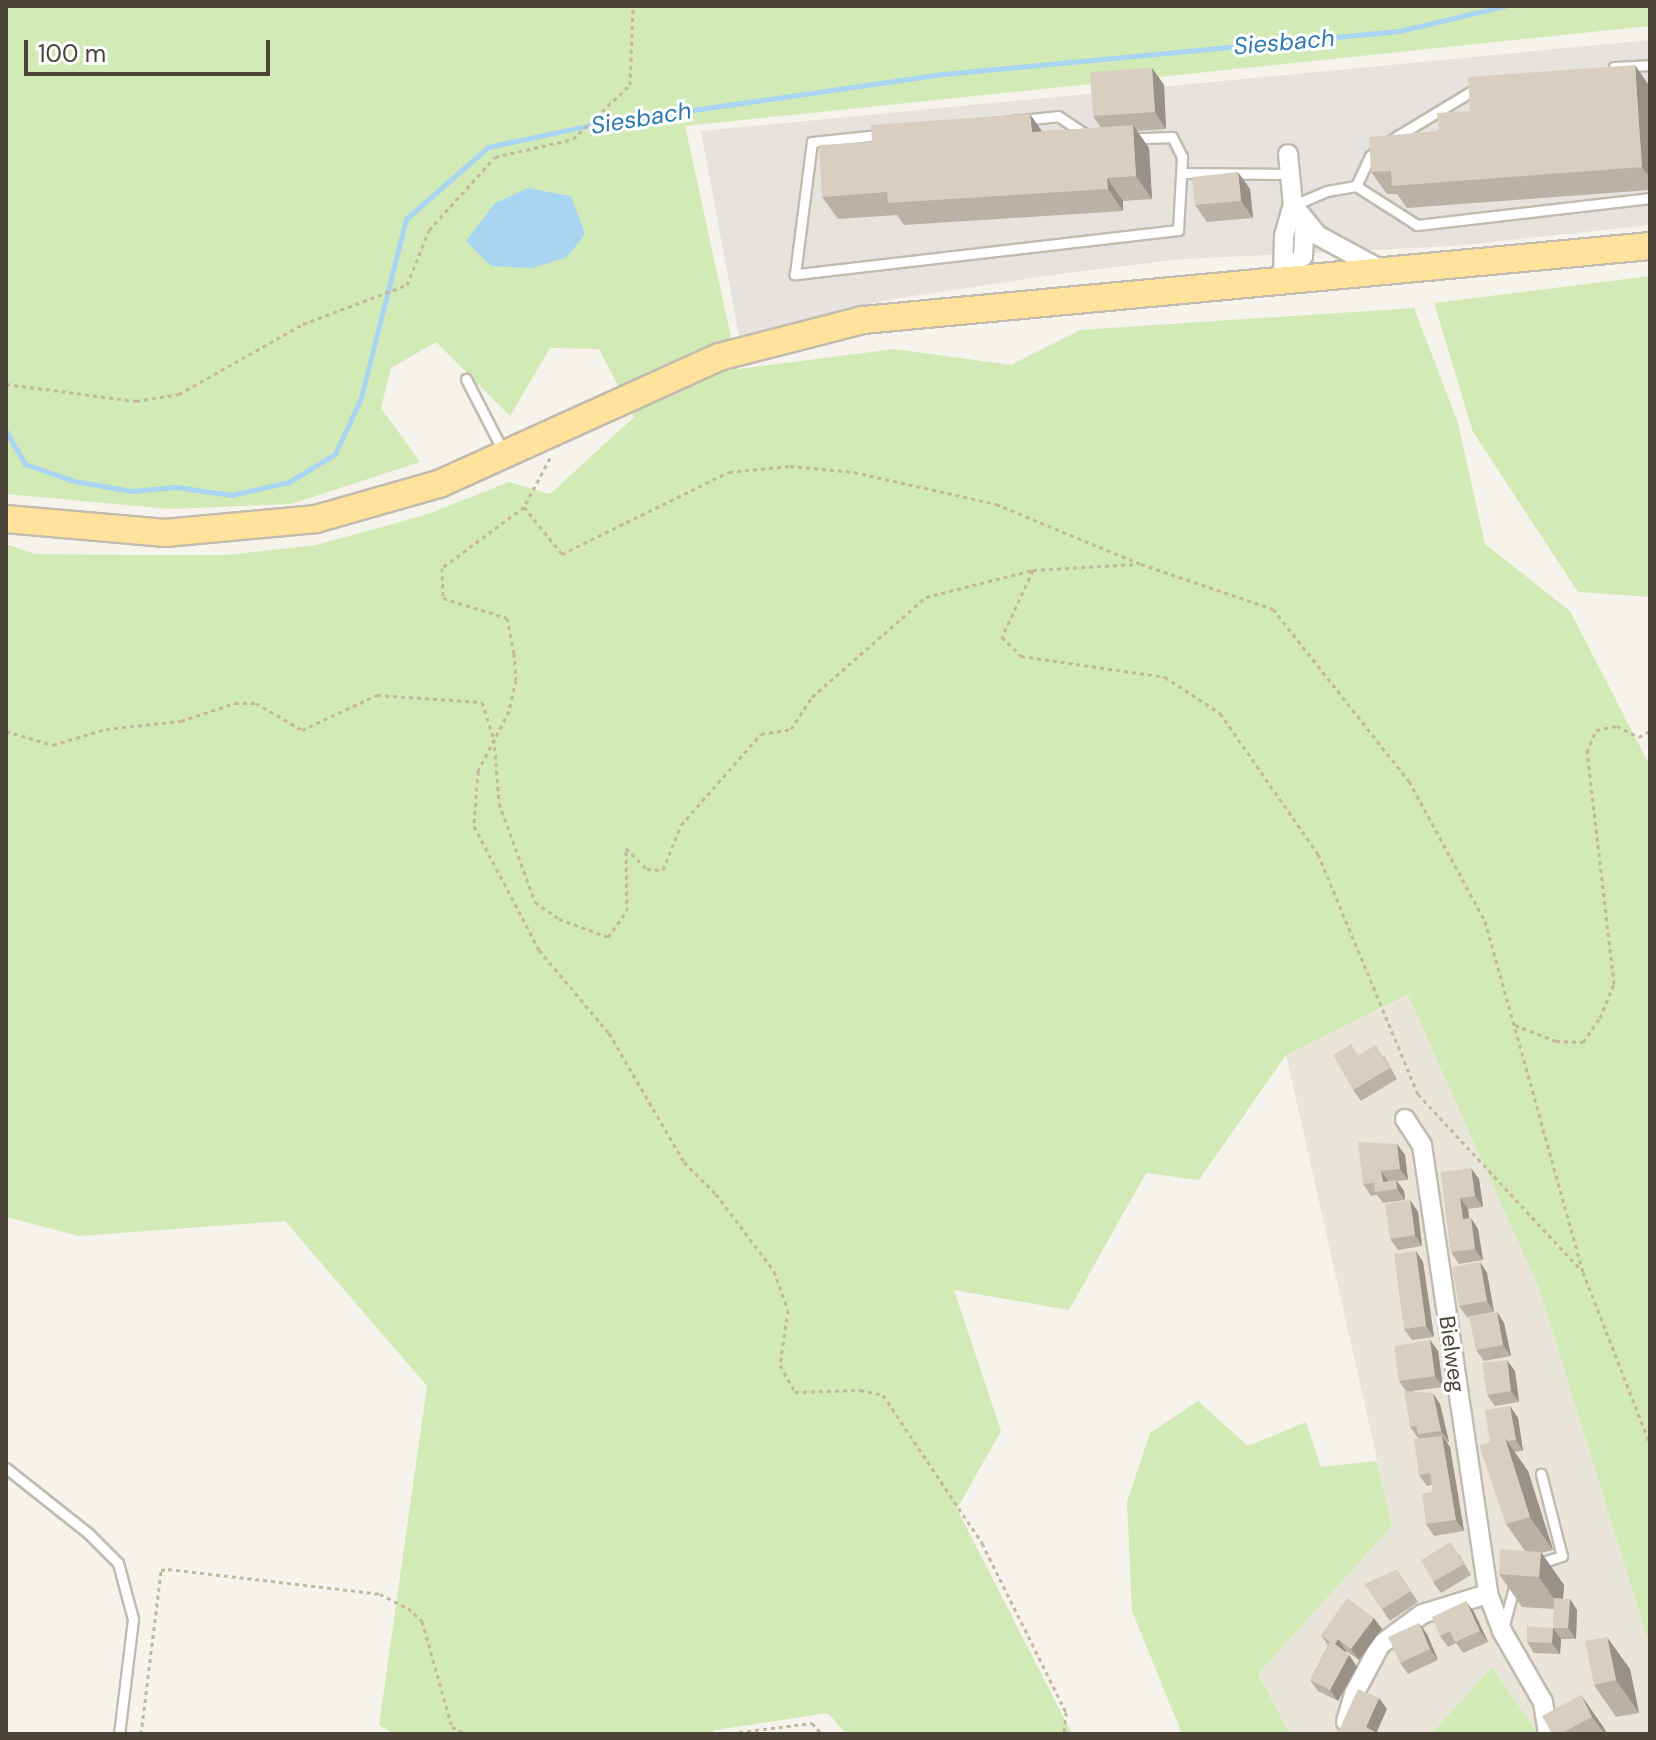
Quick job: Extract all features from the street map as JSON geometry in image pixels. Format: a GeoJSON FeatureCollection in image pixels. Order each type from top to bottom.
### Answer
{"type":"FeatureCollection","features":[{"type":"Feature","properties":{"kind":"main road"},"geometry":{"type":"LineString","coordinates":[[6,519],[106,531],[266,527],[316,519],[425,489],[719,357],[782,338],[863,320],[1283,278],[1650,246]]}},
{"type":"Feature","properties":{"kind":"street"},"geometry":{"type":"LineString","coordinates":[[1283,278],[1284,236],[1293,205],[1288,154]]}},
{"type":"Feature","properties":{"kind":"street"},"geometry":{"type":"LineString","coordinates":[[1293,205],[1305,223],[1329,244],[1380,269]]}},
{"type":"Feature","properties":{"kind":"street"},"geometry":{"type":"LineString","coordinates":[[1283,278],[1303,256],[1305,223]]}},
{"type":"Feature","properties":{"kind":"street","name":"Bielweg"},"geometry":{"type":"LineString","coordinates":[[1405,1119],[1422,1145],[1488,1594],[1502,1631],[1543,1702],[1548,1734]]}},
{"type":"Feature","properties":{"kind":"street"},"geometry":{"type":"LineString","coordinates":[[1346,1722],[1354,1694],[1380,1645],[1422,1614],[1488,1594]]}},
{"type":"Feature","properties":{"kind":"lane"},"geometry":{"type":"LineString","coordinates":[[1602,69],[1650,65]]}},
{"type":"Feature","properties":{"kind":"lane"},"geometry":{"type":"LineString","coordinates":[[1356,186],[1370,156],[1408,127],[1485,83]]}},
{"type":"Feature","properties":{"kind":"lane"},"geometry":{"type":"LineString","coordinates":[[1058,116],[1094,140],[1172,137],[1182,157],[1182,173],[1178,230],[795,274],[812,142],[1058,116]]}},
{"type":"Feature","properties":{"kind":"lane"},"geometry":{"type":"LineString","coordinates":[[1182,173],[1290,174]]}},
{"type":"Feature","properties":{"kind":"lane"},"geometry":{"type":"LineString","coordinates":[[1293,205],[1327,191],[1356,186],[1417,225],[1650,198]]}},
{"type":"Feature","properties":{"kind":"lane"},"geometry":{"type":"LineString","coordinates":[[466,379],[504,454]]}},
{"type":"Feature","properties":{"kind":"lane"},"geometry":{"type":"LineString","coordinates":[[6,1468],[88,1533],[118,1563],[133,1619],[119,1734]]}},
{"type":"Feature","properties":{"kind":"lane"},"geometry":{"type":"LineString","coordinates":[[1502,1631],[1525,1571],[1562,1556],[1541,1474]]}},
{"type":"Feature","properties":{"kind":"path"},"geometry":{"type":"LineString","coordinates":[[6,384],[136,401],[179,394],[303,324],[407,285],[429,230],[495,157],[573,139],[630,85],[633,6]]}},
{"type":"Feature","properties":{"kind":"path"},"geometry":{"type":"LineString","coordinates":[[554,451],[524,507],[442,568],[443,598],[507,618],[516,680],[509,711],[478,771],[474,826],[539,950],[609,1033],[684,1162],[716,1194],[774,1271],[788,1310],[780,1365],[795,1392],[860,1390],[883,1395],[989,1557],[1066,1712],[1064,1734]]}},
{"type":"Feature","properties":{"kind":"path"},"geometry":{"type":"LineString","coordinates":[[524,507],[562,554],[729,472],[790,466],[854,472],[996,504],[1141,564],[1273,609],[1409,781],[1485,921],[1504,1006],[1515,1025],[1583,1272],[1650,1444]]}},
{"type":"Feature","properties":{"kind":"path"},"geometry":{"type":"LineString","coordinates":[[6,731],[53,745],[106,729],[181,721],[235,703],[256,703],[302,730],[377,695],[482,702],[494,739],[499,803],[535,902],[559,919],[608,937],[627,911],[626,848],[647,869],[663,870],[681,825],[761,734],[791,729],[812,697],[926,597],[1033,570],[1141,564]]}},
{"type":"Feature","properties":{"kind":"path"},"geometry":{"type":"LineString","coordinates":[[1033,570],[1002,637],[1021,656],[1165,677],[1220,713],[1318,854],[1418,1094],[1583,1272]]}},
{"type":"Feature","properties":{"kind":"path"},"geometry":{"type":"LineString","coordinates":[[1515,1025],[1556,1041],[1583,1042],[1600,1018],[1614,984],[1587,752],[1596,730],[1617,726],[1639,737],[1650,731]]}},
{"type":"Feature","properties":{"kind":"path"},"geometry":{"type":"LineString","coordinates":[[141,1734],[161,1570],[168,1569],[380,1594],[408,1608],[422,1621],[452,1727],[466,1734]]}},
{"type":"Feature","properties":{"kind":"path"},"geometry":{"type":"LineString","coordinates":[[723,1734],[812,1723],[822,1734]]}},
{"type":"Feature","properties":{"kind":"shaded area"},"geometry":{"type":"Polygon","coordinates":[[[1650,40],[1650,225],[1455,246],[1182,259],[1067,273],[893,299],[739,336],[701,131],[1650,40]]]}},
{"type":"Feature","properties":{"kind":"shaded area"},"geometry":{"type":"Polygon","coordinates":[[[1409,995],[1539,1288],[1650,1647],[1650,1734],[1538,1734],[1492,1667],[1431,1734],[1290,1734],[1258,1674],[1392,1526],[1286,1055],[1409,995]]]}},
{"type":"Feature","properties":{"kind":"green space"},"geometry":{"type":"Polygon","coordinates":[[[6,6],[1650,6],[1650,26],[685,126],[738,369],[894,349],[1011,365],[1080,330],[1414,308],[1458,423],[1485,544],[1570,611],[1650,766],[1650,1647],[1539,1288],[1408,995],[1286,1055],[1199,1180],[1146,1173],[1069,1310],[954,1290],[1001,1431],[957,1509],[1072,1734],[846,1734],[828,1713],[715,1730],[712,1734],[394,1734],[379,1725],[427,1386],[285,1221],[79,1236],[6,1217],[6,544],[35,554],[123,555],[228,555],[316,545],[425,515],[509,482],[550,494],[634,417],[599,349],[550,348],[510,416],[436,342],[391,368],[381,408],[420,462],[291,504],[170,509],[6,494],[6,6]],[[528,188],[495,203],[571,196],[528,188]]]}},
{"type":"Feature","properties":{"kind":"green space"},"geometry":{"type":"Polygon","coordinates":[[[1650,276],[1650,597],[1578,592],[1473,432],[1434,303],[1650,276]]]}},
{"type":"Feature","properties":{"kind":"green space"},"geometry":{"type":"Polygon","coordinates":[[[1198,1401],[1248,1446],[1306,1422],[1321,1467],[1377,1461],[1392,1526],[1258,1674],[1290,1734],[1182,1734],[1132,1611],[1127,1502],[1150,1433],[1198,1401]]]}},
{"type":"Feature","properties":{"kind":"green space"},"geometry":{"type":"Polygon","coordinates":[[[1492,1667],[1538,1734],[1431,1734],[1492,1667]]]}},
{"type":"Feature","properties":{"kind":"water"},"geometry":{"type":"Polygon","coordinates":[[[528,188],[571,196],[585,234],[567,257],[533,268],[491,266],[466,241],[495,203],[528,188]]]}},
{"type":"Feature","properties":{"kind":"building"},"geometry":{"type":"Polygon","coordinates":[[[1635,65],[1642,167],[1392,186],[1391,171],[1371,172],[1369,137],[1439,131],[1437,113],[1470,111],[1468,77],[1635,65]]]}},
{"type":"Feature","properties":{"kind":"building"},"geometry":{"type":"Polygon","coordinates":[[[1152,68],[1155,112],[1093,116],[1090,72],[1152,68]]]}},
{"type":"Feature","properties":{"kind":"building"},"geometry":{"type":"Polygon","coordinates":[[[1030,114],[1032,132],[1133,125],[1136,176],[1107,178],[1108,189],[888,203],[887,192],[822,197],[819,145],[872,142],[871,125],[1030,114]]]}},
{"type":"Feature","properties":{"kind":"building"},"geometry":{"type":"Polygon","coordinates":[[[1238,172],[1241,201],[1195,205],[1192,177],[1238,172]]]}},
{"type":"Feature","properties":{"kind":"building"},"geometry":{"type":"Polygon","coordinates":[[[1351,1044],[1358,1055],[1376,1045],[1390,1068],[1353,1090],[1333,1055],[1351,1044]]]}},
{"type":"Feature","properties":{"kind":"building"},"geometry":{"type":"Polygon","coordinates":[[[1358,1142],[1397,1144],[1400,1169],[1381,1171],[1383,1182],[1396,1180],[1397,1189],[1375,1192],[1374,1183],[1363,1184],[1358,1142]]]}},
{"type":"Feature","properties":{"kind":"building"},"geometry":{"type":"Polygon","coordinates":[[[1471,1168],[1475,1196],[1460,1198],[1463,1219],[1471,1218],[1475,1249],[1451,1252],[1441,1172],[1471,1168]]]}},
{"type":"Feature","properties":{"kind":"building"},"geometry":{"type":"Polygon","coordinates":[[[1410,1200],[1415,1235],[1390,1239],[1385,1204],[1410,1200]]]}},
{"type":"Feature","properties":{"kind":"building"},"geometry":{"type":"Polygon","coordinates":[[[1416,1251],[1426,1326],[1404,1329],[1394,1254],[1416,1251]]]}},
{"type":"Feature","properties":{"kind":"building"},"geometry":{"type":"Polygon","coordinates":[[[1480,1262],[1487,1301],[1459,1306],[1452,1267],[1480,1262]]]}},
{"type":"Feature","properties":{"kind":"building"},"geometry":{"type":"Polygon","coordinates":[[[1497,1312],[1503,1345],[1476,1350],[1469,1317],[1497,1312]]]}},
{"type":"Feature","properties":{"kind":"building"},"geometry":{"type":"Polygon","coordinates":[[[1430,1340],[1435,1376],[1399,1381],[1394,1346],[1430,1340]]]}},
{"type":"Feature","properties":{"kind":"building"},"geometry":{"type":"Polygon","coordinates":[[[1507,1360],[1511,1391],[1487,1395],[1482,1363],[1507,1360]]]}},
{"type":"Feature","properties":{"kind":"building"},"geometry":{"type":"Polygon","coordinates":[[[1404,1391],[1433,1393],[1441,1431],[1418,1434],[1416,1426],[1410,1427],[1404,1391]]]}},
{"type":"Feature","properties":{"kind":"building"},"geometry":{"type":"Polygon","coordinates":[[[1510,1406],[1516,1440],[1507,1441],[1505,1438],[1490,1442],[1485,1410],[1510,1406]]]}},
{"type":"Feature","properties":{"kind":"building"},"geometry":{"type":"Polygon","coordinates":[[[1442,1436],[1456,1520],[1426,1524],[1422,1494],[1433,1492],[1430,1473],[1419,1475],[1414,1439],[1442,1436]]]}},
{"type":"Feature","properties":{"kind":"building"},"geometry":{"type":"Polygon","coordinates":[[[1505,1438],[1530,1517],[1506,1524],[1479,1445],[1505,1438]]]}},
{"type":"Feature","properties":{"kind":"building"},"geometry":{"type":"Polygon","coordinates":[[[1451,1542],[1464,1564],[1433,1582],[1421,1560],[1451,1542]]]}},
{"type":"Feature","properties":{"kind":"building"},"geometry":{"type":"Polygon","coordinates":[[[1500,1549],[1541,1552],[1539,1577],[1499,1574],[1500,1549]]]}},
{"type":"Feature","properties":{"kind":"building"},"geometry":{"type":"Polygon","coordinates":[[[1397,1570],[1411,1591],[1382,1609],[1365,1584],[1397,1570]]]}},
{"type":"Feature","properties":{"kind":"building"},"geometry":{"type":"Polygon","coordinates":[[[1347,1598],[1374,1618],[1351,1649],[1338,1639],[1335,1644],[1349,1655],[1330,1690],[1310,1680],[1330,1642],[1321,1635],[1347,1598]]]}},
{"type":"Feature","properties":{"kind":"building"},"geometry":{"type":"Polygon","coordinates":[[[1554,1598],[1570,1599],[1568,1628],[1553,1628],[1554,1598]]]}},
{"type":"Feature","properties":{"kind":"building"},"geometry":{"type":"Polygon","coordinates":[[[1466,1601],[1480,1631],[1455,1642],[1450,1631],[1440,1636],[1432,1617],[1466,1601]]]}},
{"type":"Feature","properties":{"kind":"building"},"geometry":{"type":"Polygon","coordinates":[[[1419,1623],[1430,1649],[1400,1663],[1388,1637],[1419,1623]]]}},
{"type":"Feature","properties":{"kind":"building"},"geometry":{"type":"Polygon","coordinates":[[[1527,1626],[1553,1628],[1552,1643],[1527,1642],[1527,1626]]]}},
{"type":"Feature","properties":{"kind":"building"},"geometry":{"type":"Polygon","coordinates":[[[1607,1637],[1616,1680],[1594,1685],[1585,1641],[1607,1637]]]}},
{"type":"Feature","properties":{"kind":"building"},"geometry":{"type":"Polygon","coordinates":[[[1358,1689],[1379,1698],[1366,1727],[1377,1734],[1338,1732],[1358,1689]]]}},
{"type":"Feature","properties":{"kind":"building"},"geometry":{"type":"Polygon","coordinates":[[[1581,1695],[1592,1717],[1560,1734],[1552,1734],[1542,1716],[1581,1695]]]}},
{"type":"Feature","properties":{"kind":"waterway","name":"Siesbach"},"geometry":{"type":"LineString","coordinates":[[6,431],[25,464],[74,481],[131,491],[176,487],[231,495],[289,482],[335,454],[361,398],[406,219],[488,147],[596,124],[944,74],[1399,31],[1505,6]]}}]}
